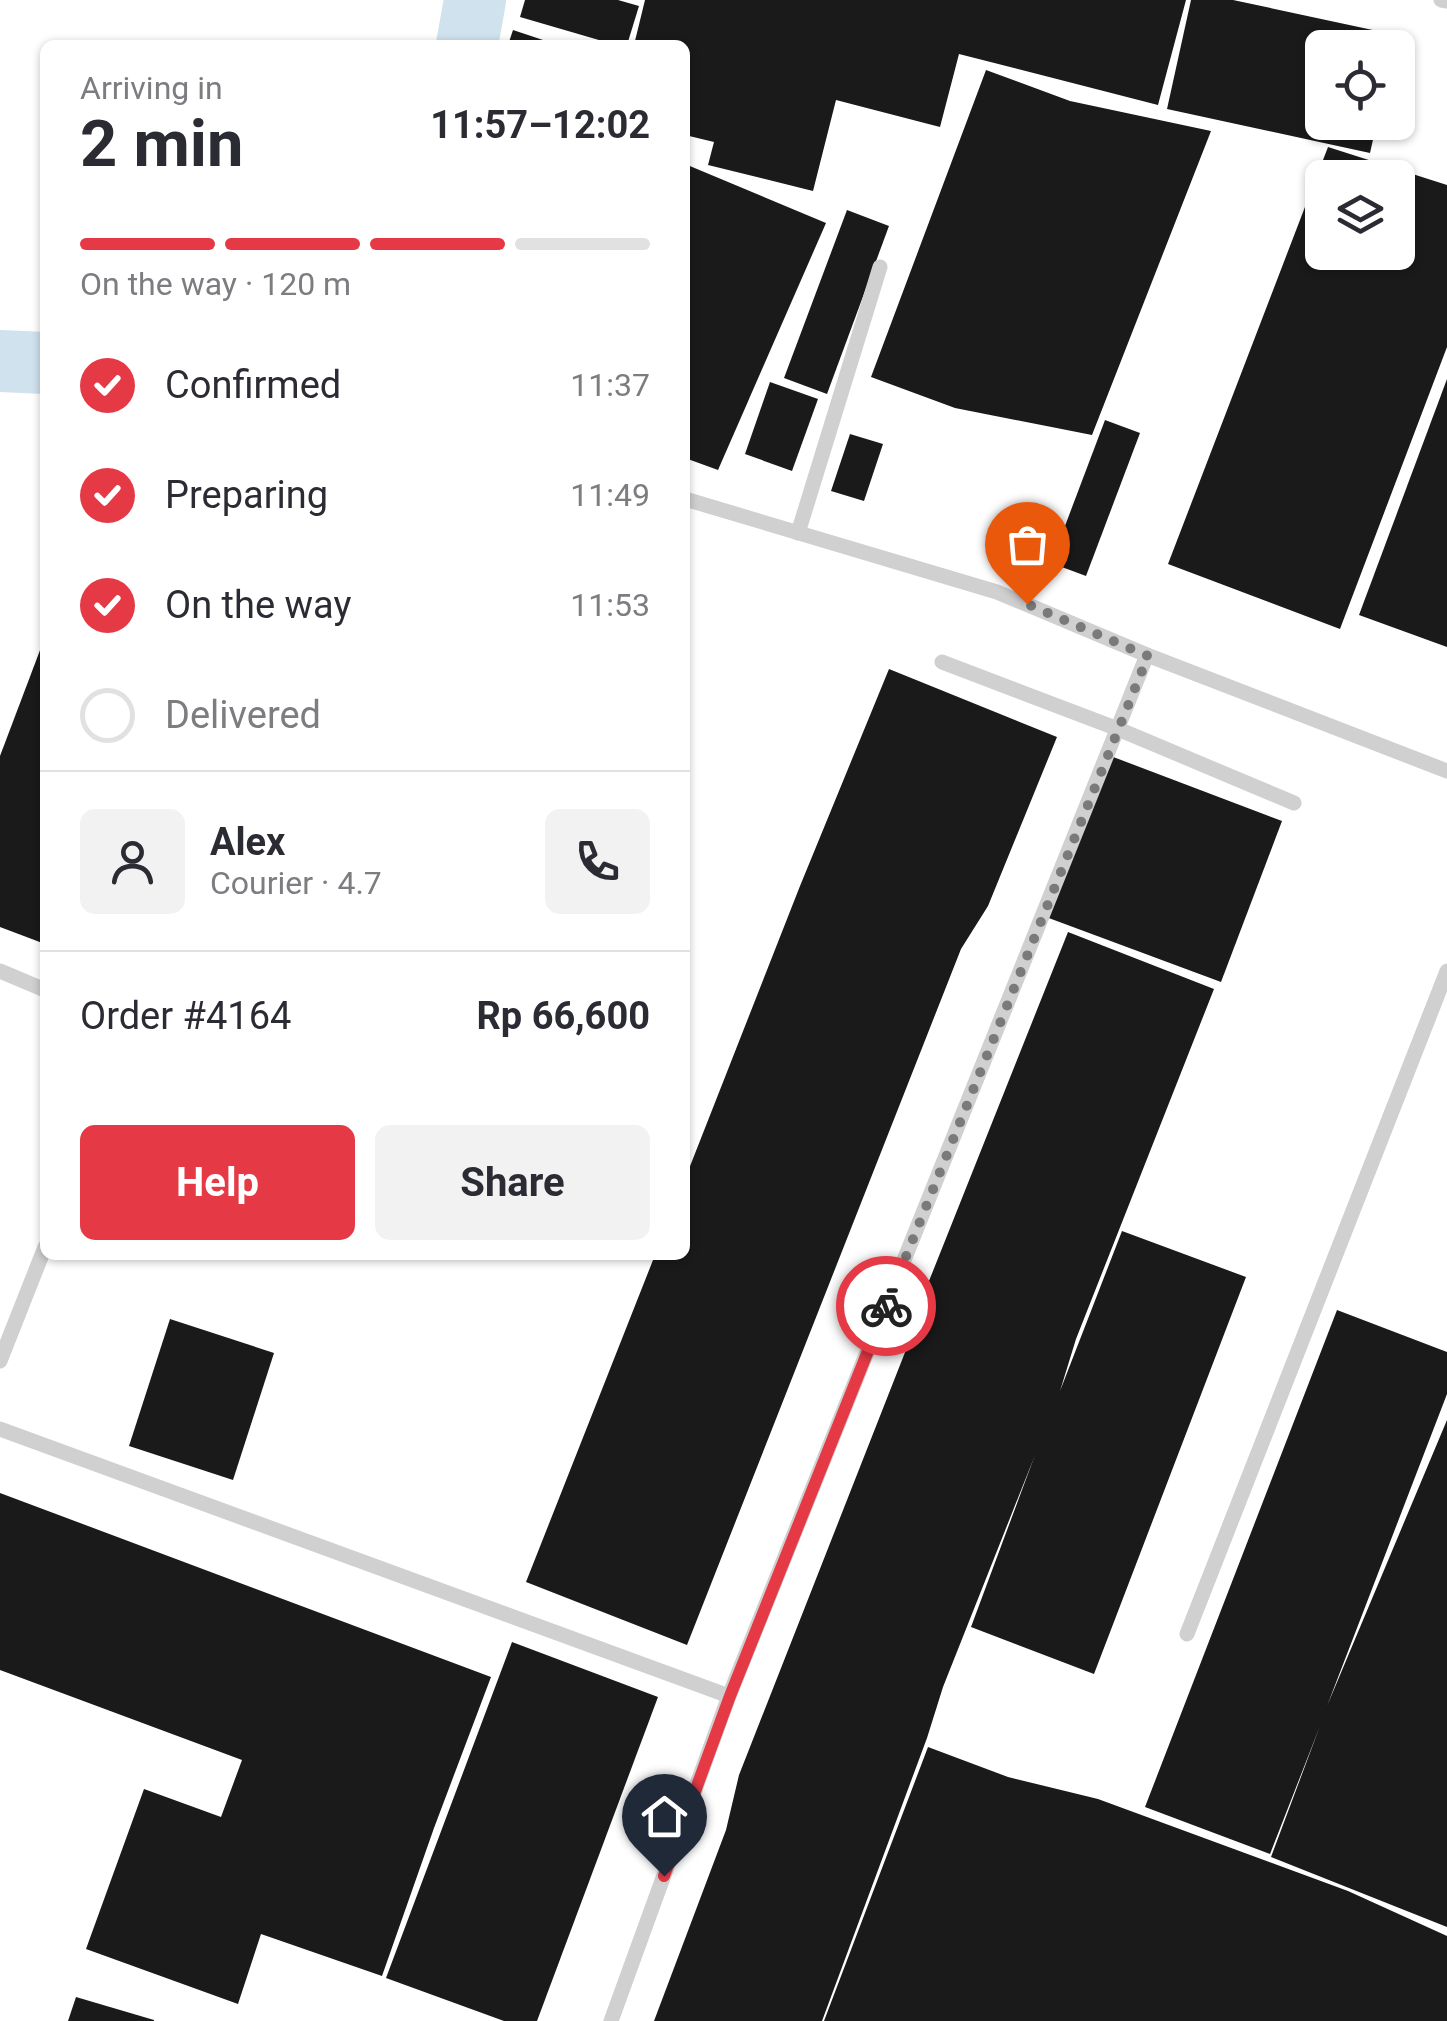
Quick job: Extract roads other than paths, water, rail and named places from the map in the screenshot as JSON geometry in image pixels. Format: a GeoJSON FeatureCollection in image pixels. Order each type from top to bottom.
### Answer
{"type":"FeatureCollection","features":[{"type":"Feature","properties":{"kind":"lane"},"geometry":{"type":"LineString","coordinates":[[798,533],[880,267]]}},
{"type":"Feature","properties":{"kind":"lane"},"geometry":{"type":"LineString","coordinates":[[690,501],[996,592],[1148,656],[1447,772]]}},
{"type":"Feature","properties":{"kind":"lane"},"geometry":{"type":"LineString","coordinates":[[611,2021],[730,1696],[1148,656]]}},
{"type":"Feature","properties":{"kind":"lane"},"geometry":{"type":"LineString","coordinates":[[942,662],[1294,803]]}},
{"type":"Feature","properties":{"kind":"lane"},"geometry":{"type":"LineString","coordinates":[[1187,1634],[1447,970]]}},
{"type":"Feature","properties":{"kind":"lane"},"geometry":{"type":"LineString","coordinates":[[0,971],[40,988]]}},
{"type":"Feature","properties":{"kind":"lane"},"geometry":{"type":"LineString","coordinates":[[0,1361],[40,1260]]}},
{"type":"Feature","properties":{"kind":"lane"},"geometry":{"type":"LineString","coordinates":[[0,1429],[730,1696]]}},
{"type":"Feature","properties":{"kind":"waterway"},"geometry":{"type":"LineString","coordinates":[[468,40],[475,0]]}},
{"type":"Feature","properties":{"kind":"waterway"},"geometry":{"type":"LineString","coordinates":[[0,361],[40,363]]}}]}
